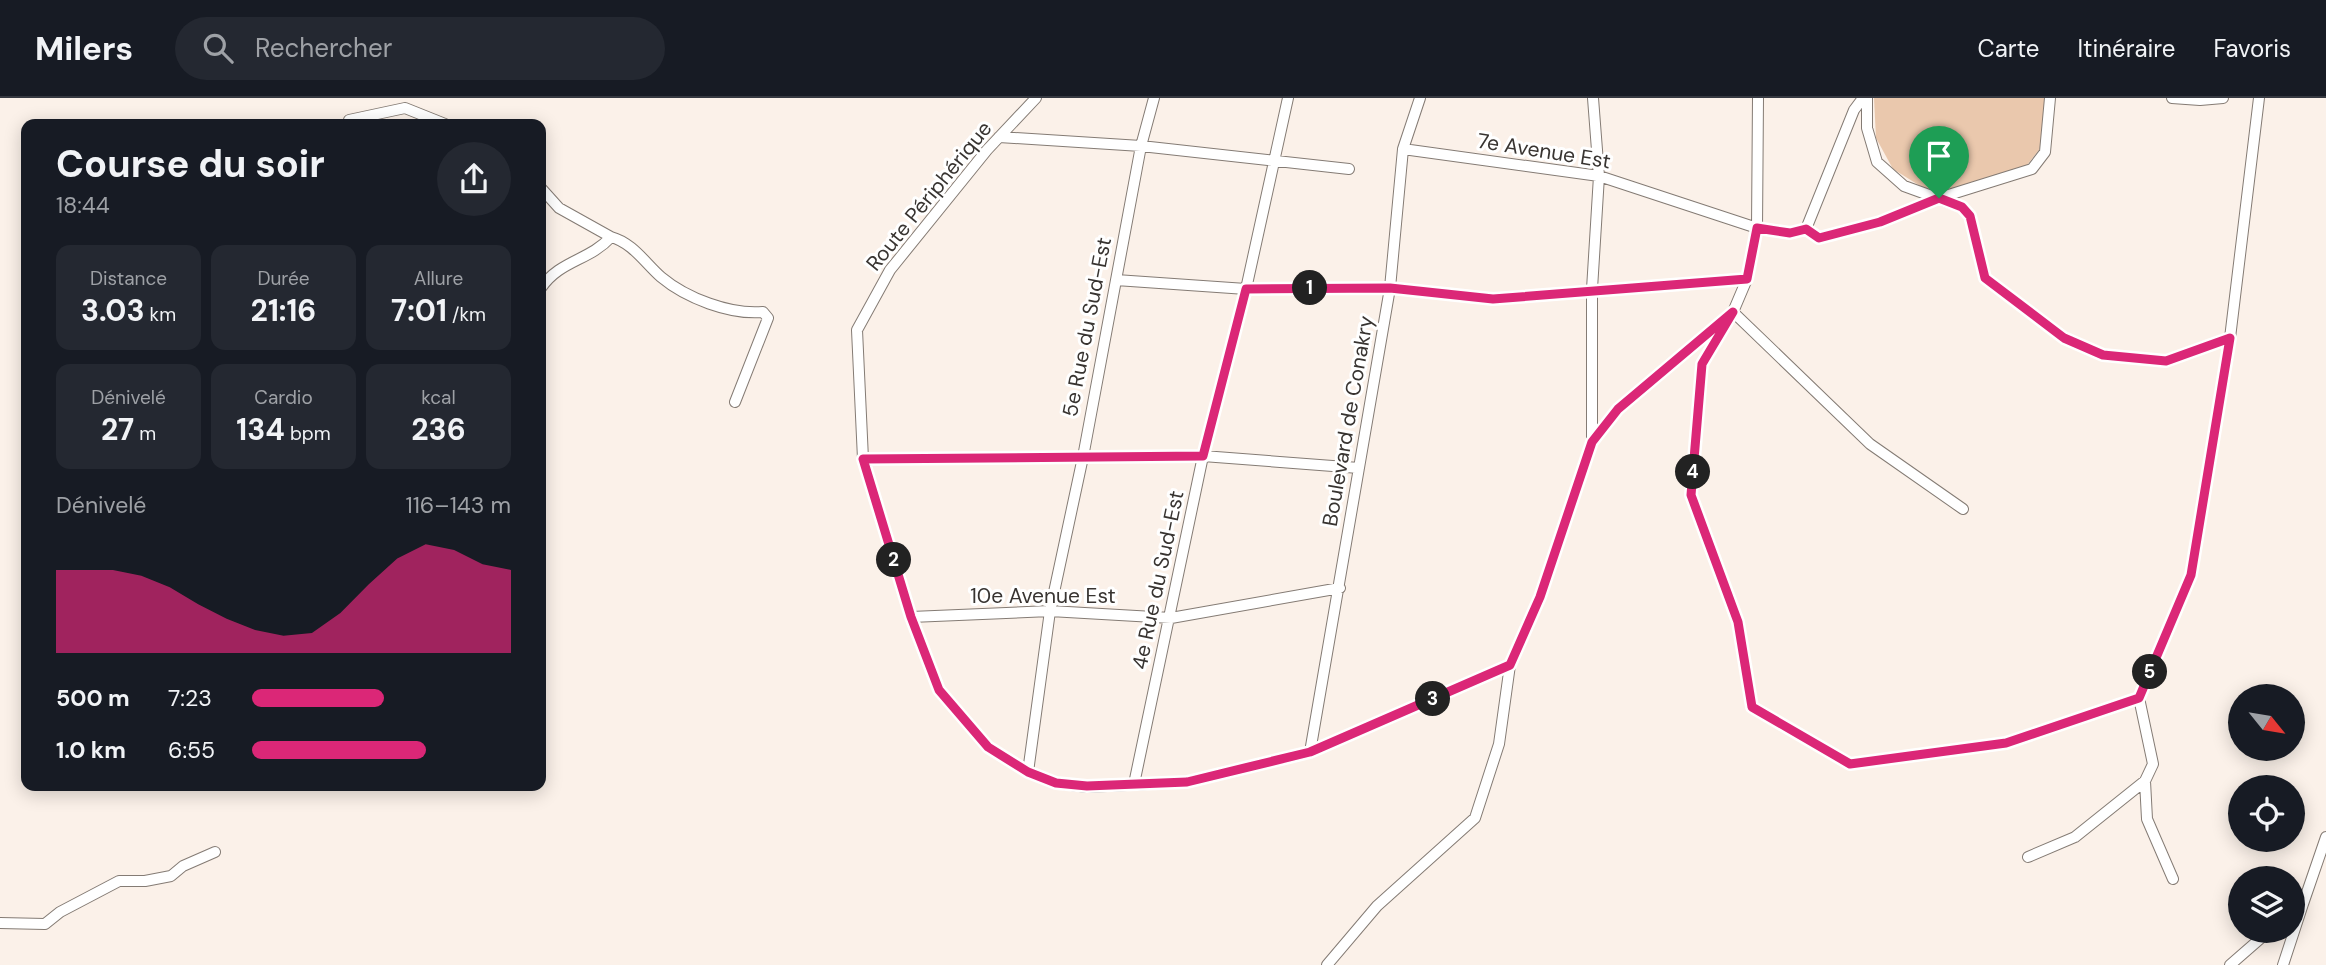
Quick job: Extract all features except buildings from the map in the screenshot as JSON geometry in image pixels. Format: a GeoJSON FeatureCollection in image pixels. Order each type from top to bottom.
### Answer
{"type":"FeatureCollection","features":[{"type":"Feature","properties":{"kind":"street","name":"Route Périphérique"},"geometry":{"type":"LineString","coordinates":[[1036,98],[999,137],[890,270],[857,330],[863,459],[911,617],[939,690],[988,747],[1028,772],[1056,783],[1087,786],[1187,782],[1310,752],[1510,665]]}},
{"type":"Feature","properties":{"kind":"street","name":"5e Rue du Sud-Est"},"geometry":{"type":"LineString","coordinates":[[1028,772],[1050,611],[1083,457],[1141,146],[1154,98]]}},
{"type":"Feature","properties":{"kind":"street","name":"4e Rue du Sud-Est"},"geometry":{"type":"LineString","coordinates":[[1134,784],[1203,456],[1246,289],[1288,98]]}},
{"type":"Feature","properties":{"kind":"street","name":"Boulevard de Conakry"},"geometry":{"type":"LineString","coordinates":[[1310,752],[1390,288],[1403,149],[1420,98]]}},
{"type":"Feature","properties":{"kind":"street"},"geometry":{"type":"LineString","coordinates":[[1327,965],[1377,906],[1475,818],[1499,744],[1510,665],[1540,597],[1592,442],[1592,289],[1599,176],[1593,98]]}},
{"type":"Feature","properties":{"kind":"street"},"geometry":{"type":"LineString","coordinates":[[1758,98],[1757,228],[1747,279],[1733,312],[1702,364],[1691,495],[1738,622],[1752,707],[1850,764],[2006,743],[2139,698]]}},
{"type":"Feature","properties":{"kind":"street"},"geometry":{"type":"LineString","coordinates":[[1865,98],[1867,128],[1877,162],[1904,186],[1962,207],[1970,216],[1985,278],[2064,338],[2103,355],[2166,361],[2230,338]]}},
{"type":"Feature","properties":{"kind":"street"},"geometry":{"type":"LineString","coordinates":[[1806,229],[1854,110],[1865,98]]}},
{"type":"Feature","properties":{"kind":"street"},"geometry":{"type":"LineString","coordinates":[[1939,198],[2032,169],[2045,152],[2050,98]]}},
{"type":"Feature","properties":{"kind":"street"},"geometry":{"type":"LineString","coordinates":[[2172,98],[2223,98]]}},
{"type":"Feature","properties":{"kind":"street"},"geometry":{"type":"LineString","coordinates":[[2028,857],[2075,837],[2145,781],[2153,764],[2139,698],[2191,575],[2230,338],[2259,98]]}},
{"type":"Feature","properties":{"kind":"street"},"geometry":{"type":"LineString","coordinates":[[354,119],[405,108],[432,119]]}},
{"type":"Feature","properties":{"kind":"street"},"geometry":{"type":"LineString","coordinates":[[999,137],[1141,146],[1349,169]]}},
{"type":"Feature","properties":{"kind":"street","name":"7e Avenue Est"},"geometry":{"type":"LineString","coordinates":[[1403,149],[1599,176],[1757,228],[1790,233],[1806,229],[1819,238],[1880,222],[1939,198]]}},
{"type":"Feature","properties":{"kind":"street"},"geometry":{"type":"LineString","coordinates":[[546,194],[559,208],[638,253],[661,277],[695,297],[741,311],[763,312],[768,318],[735,402]]}},
{"type":"Feature","properties":{"kind":"street"},"geometry":{"type":"LineString","coordinates":[[546,282],[560,267],[597,251],[611,237]]}},
{"type":"Feature","properties":{"kind":"street"},"geometry":{"type":"LineString","coordinates":[[1116,280],[1246,289],[1390,288],[1493,299],[1592,289],[1747,279]]}},
{"type":"Feature","properties":{"kind":"street"},"geometry":{"type":"LineString","coordinates":[[1592,442],[1618,409],[1733,312]]}},
{"type":"Feature","properties":{"kind":"street"},"geometry":{"type":"LineString","coordinates":[[1733,312],[1870,444],[1963,509]]}},
{"type":"Feature","properties":{"kind":"street"},"geometry":{"type":"LineString","coordinates":[[863,459],[1203,456],[1359,468]]}},
{"type":"Feature","properties":{"kind":"street","name":"10e Avenue Est"},"geometry":{"type":"LineString","coordinates":[[911,617],[1050,611],[1171,618],[1340,588]]}},
{"type":"Feature","properties":{"kind":"street"},"geometry":{"type":"LineString","coordinates":[[2145,781],[2147,819],[2173,879]]}},
{"type":"Feature","properties":{"kind":"street"},"geometry":{"type":"LineString","coordinates":[[2305,898],[2326,837]]}},
{"type":"Feature","properties":{"kind":"street"},"geometry":{"type":"LineString","coordinates":[[0,923],[45,924],[60,912],[118,881],[145,881],[171,876],[183,866],[215,852]]}},
{"type":"Feature","properties":{"kind":"street"},"geometry":{"type":"LineString","coordinates":[[2230,965],[2255,943]]}},
{"type":"Feature","properties":{"kind":"street"},"geometry":{"type":"LineString","coordinates":[[2283,965],[2290,943]]}},
{"type":"Feature","properties":{"kind":"shaded area"},"geometry":{"type":"Polygon","coordinates":[[[1874,98],[2045,98],[2042,146],[2024,169],[1951,191],[1925,189],[1893,169],[1876,138],[1874,98]]]}},
{"type":"Feature","properties":{"kind":"route"},"geometry":{"type":"LineString","coordinates":[[1939,198],[1962,207],[1970,216],[1985,278],[2064,338],[2103,355],[2166,361],[2230,338],[2191,575],[2139,698],[2006,743],[1850,764],[1752,707],[1738,622],[1691,495],[1702,364],[1733,312],[1618,409],[1592,442],[1540,597],[1510,665],[1310,752],[1187,782],[1087,786],[1056,783],[1028,772],[988,747],[939,690],[911,617],[863,459],[1203,456],[1246,289],[1390,288],[1493,299],[1592,289],[1747,279],[1757,228],[1790,233],[1806,229],[1819,238],[1880,222],[1939,198]]}}]}
